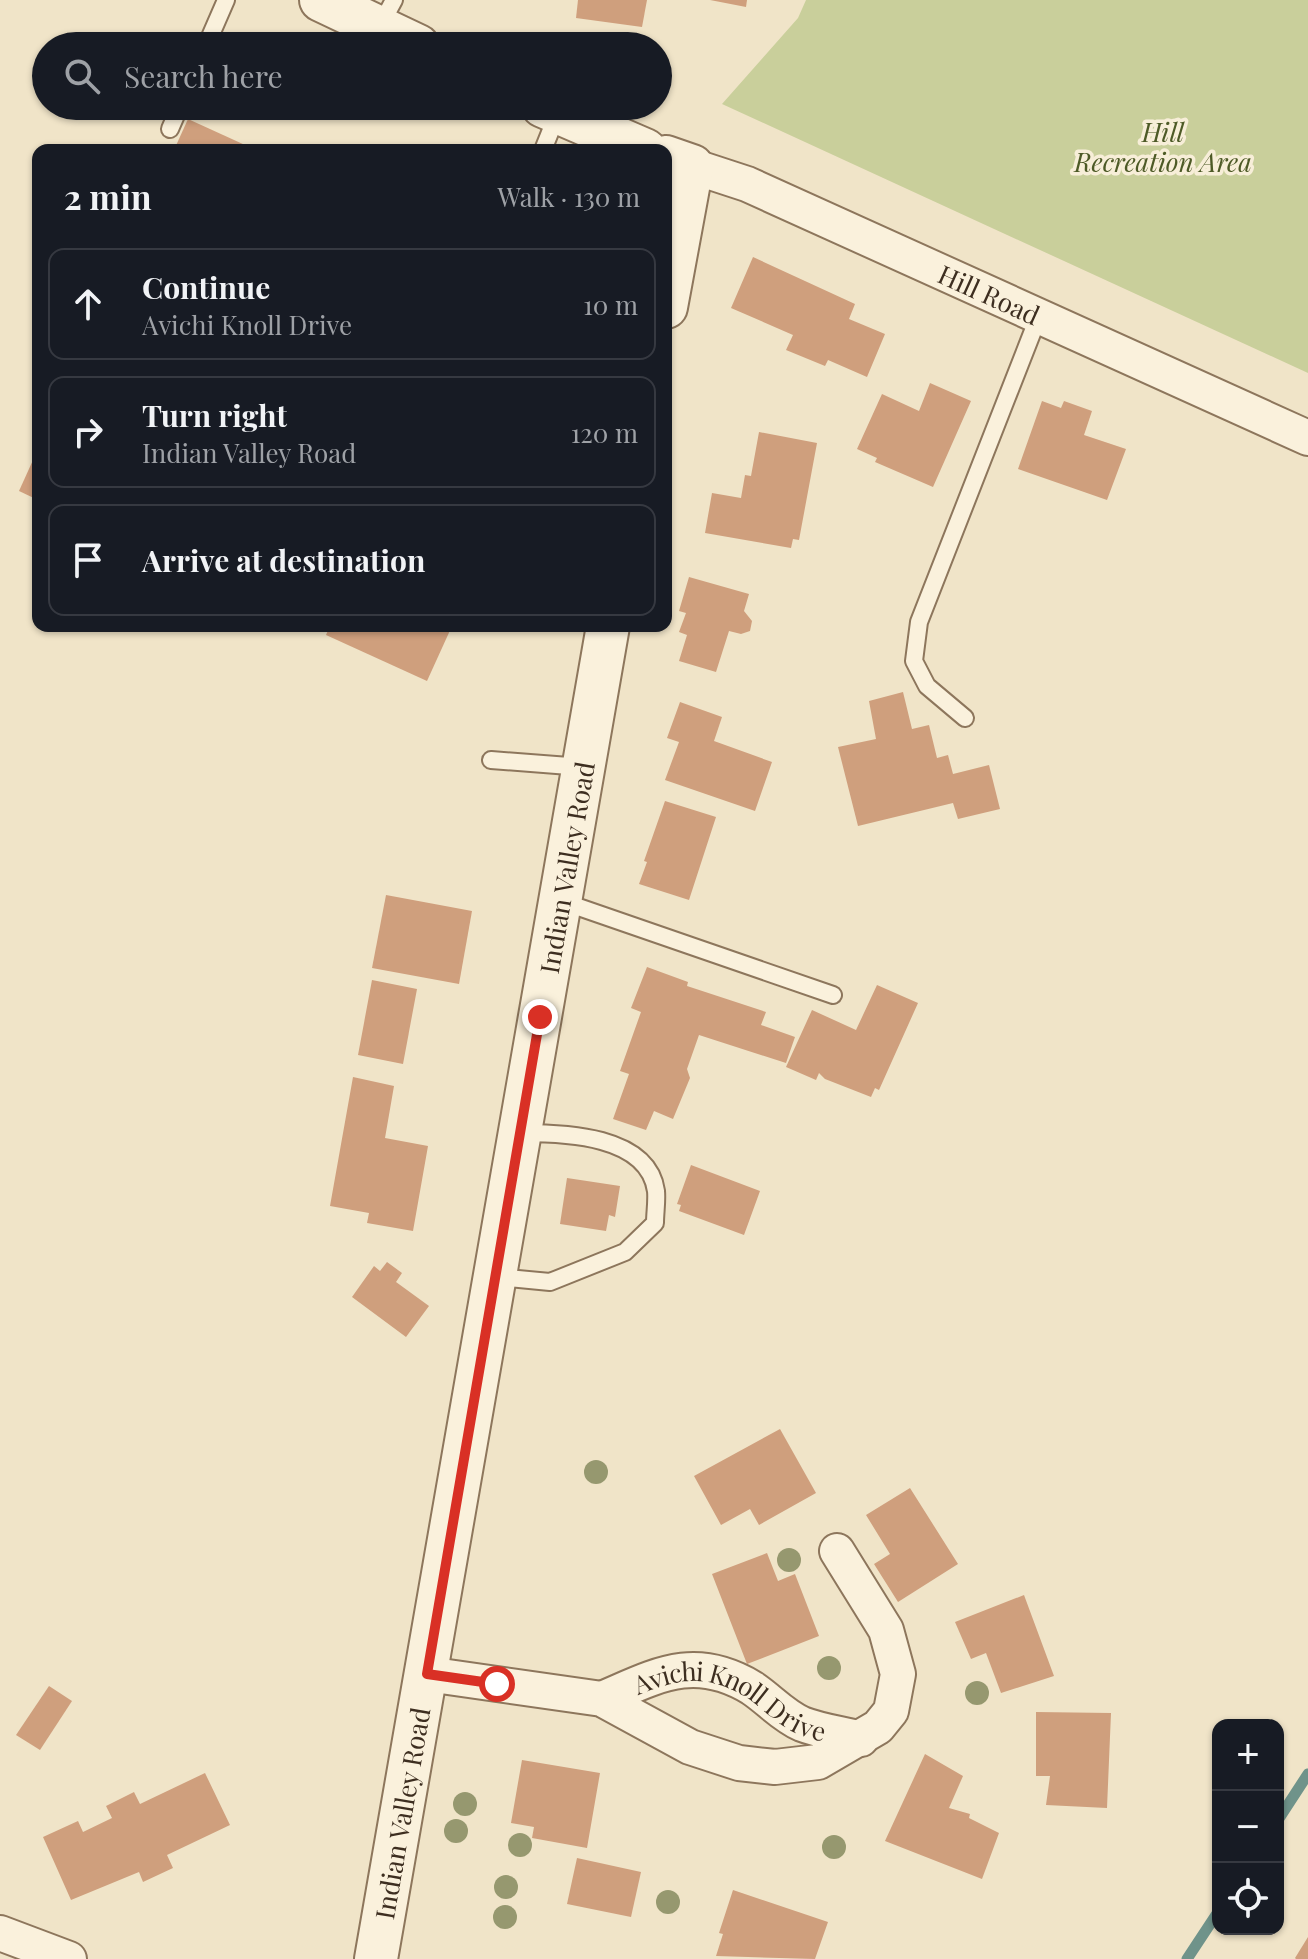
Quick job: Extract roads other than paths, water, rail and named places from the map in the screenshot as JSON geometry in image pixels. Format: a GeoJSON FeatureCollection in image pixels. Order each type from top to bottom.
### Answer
{"type":"FeatureCollection","features":[{"type":"Feature","properties":{"kind":"street"},"geometry":{"type":"LineString","coordinates":[[321,0],[387,14],[404,32]]}},
{"type":"Feature","properties":{"kind":"street"},"geometry":{"type":"LineString","coordinates":[[548,123],[623,144]]}},
{"type":"Feature","properties":{"kind":"street"},"geometry":{"type":"LineString","coordinates":[[672,240],[679,162]]}},
{"type":"Feature","properties":{"kind":"street","name":"Hill Road"},"geometry":{"type":"LineString","coordinates":[[679,162],[747,184],[1308,438]]}},
{"type":"Feature","properties":{"kind":"street","name":"Indian Valley Road"},"geometry":{"type":"LineString","coordinates":[[376,1959],[607,632]]}},
{"type":"Feature","properties":{"kind":"street","name":"Avichi Knoll Drive"},"geometry":{"type":"LineString","coordinates":[[427,1674],[602,1699],[690,1747],[757,1766],[818,1762],[878,1727],[891,1711],[898,1674],[886,1630],[837,1551]]}},
{"type":"Feature","properties":{"kind":"street","name":"Avichi Knoll Drive"},"geometry":{"type":"LineString","coordinates":[[602,1699],[648,1676],[671,1671],[711,1672],[749,1687],[782,1714],[804,1725],[861,1739]]}},
{"type":"Feature","properties":{"kind":"street"},"geometry":{"type":"LineString","coordinates":[[0,1933],[69,1959]]}},
{"type":"Feature","properties":{"kind":"lane"},"geometry":{"type":"LineString","coordinates":[[212,32],[226,0]]}},
{"type":"Feature","properties":{"kind":"lane"},"geometry":{"type":"LineString","coordinates":[[170,129],[174,120]]}},
{"type":"Feature","properties":{"kind":"lane"},"geometry":{"type":"LineString","coordinates":[[965,718],[927,686],[914,661],[919,622],[1038,318]]}},
{"type":"Feature","properties":{"kind":"lane"},"geometry":{"type":"LineString","coordinates":[[491,760],[582,767]]}},
{"type":"Feature","properties":{"kind":"lane"},"geometry":{"type":"LineString","coordinates":[[560,901],[833,995]]}},
{"type":"Feature","properties":{"kind":"lane"},"geometry":{"type":"LineString","coordinates":[[497,1277],[550,1282],[625,1252],[655,1223],[656,1189],[641,1161],[613,1145],[565,1133],[521,1133]]}},
{"type":"Feature","properties":{"kind":"waterway"},"geometry":{"type":"LineString","coordinates":[[1284,1811],[1308,1774]]}},
{"type":"Feature","properties":{"kind":"waterway"},"geometry":{"type":"LineString","coordinates":[[1187,1959],[1212,1921]]}},
{"type":"Feature","properties":{"kind":"park label","name":"Hill Recreation Area"},"geometry":{"type":"Point","coordinates":[1163,146]}}]}
